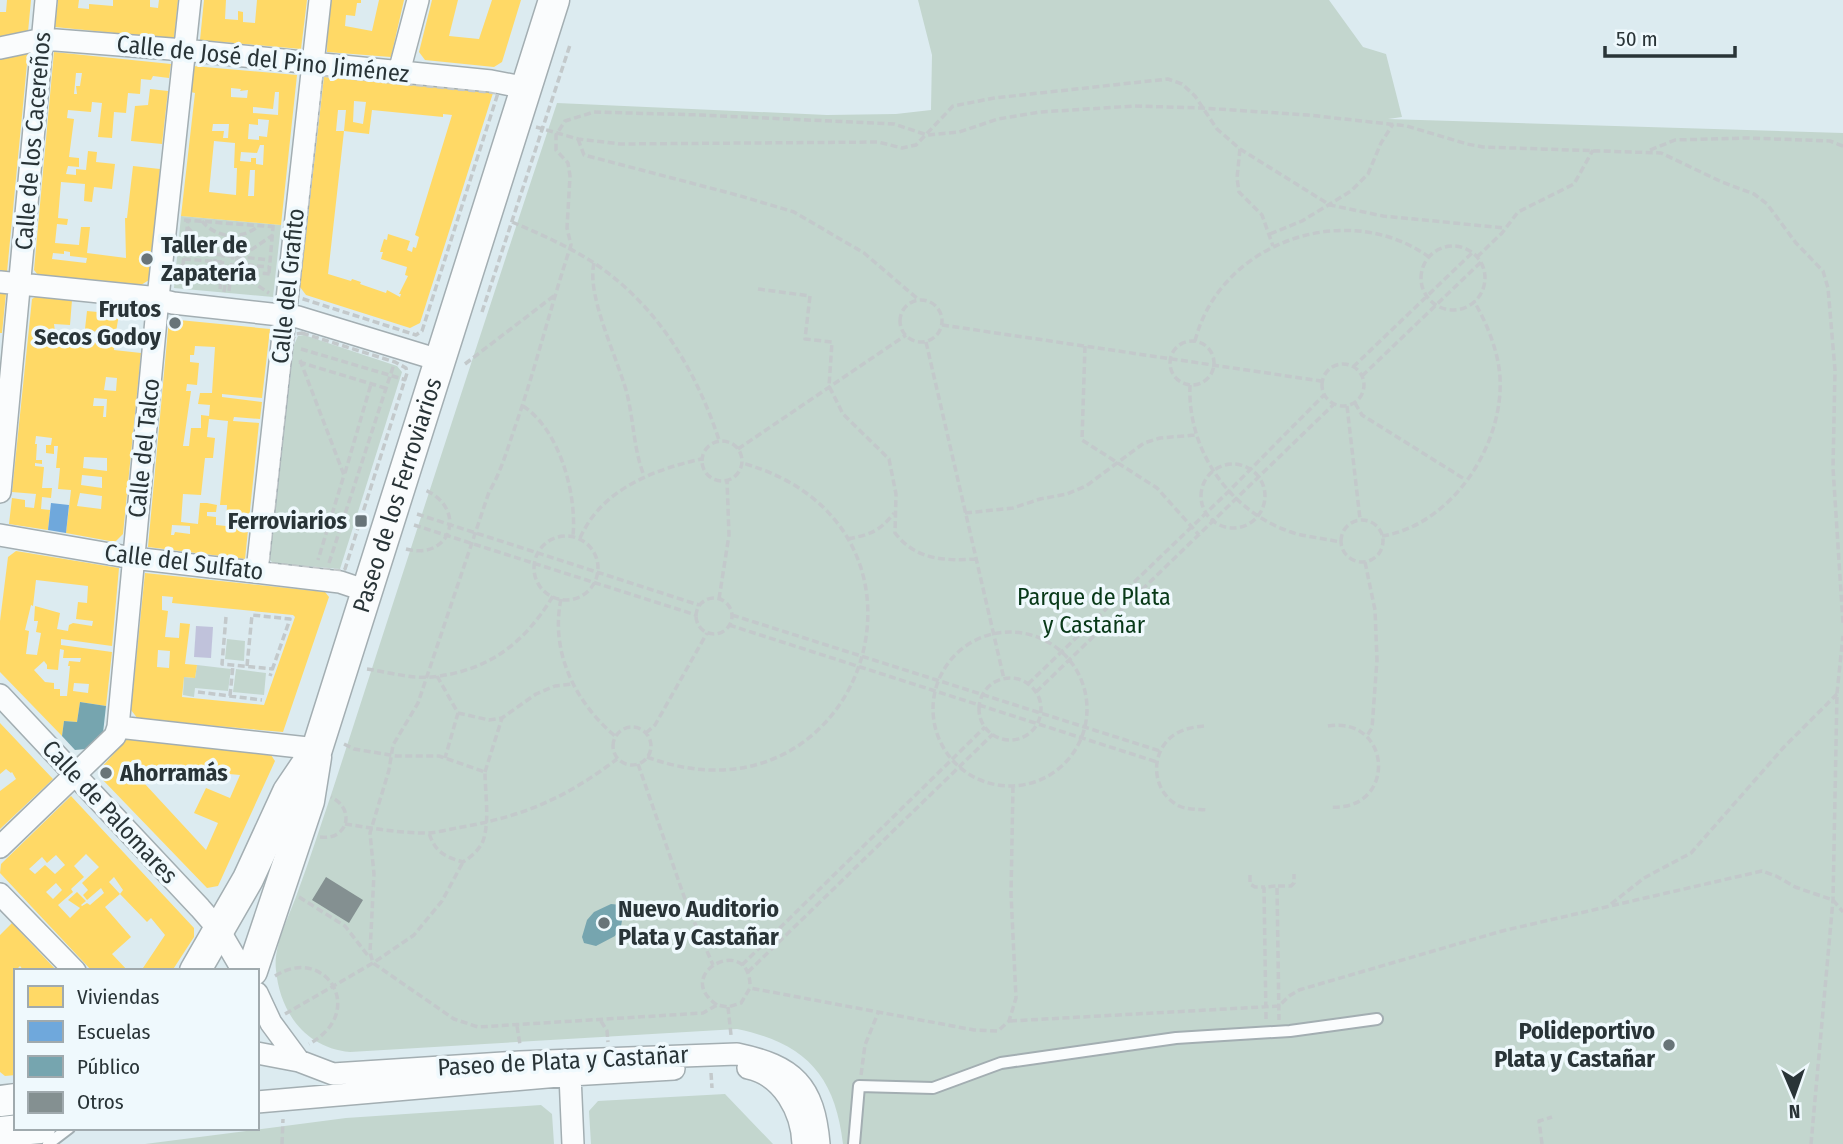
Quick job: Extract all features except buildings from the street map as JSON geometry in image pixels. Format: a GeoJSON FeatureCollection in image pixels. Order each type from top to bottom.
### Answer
{"type":"FeatureCollection","features":[{"type":"Feature","properties":{"kind":"main road","name":"Paseo de los Ferroviarios"},"geometry":{"type":"LineString","coordinates":[[196,969],[248,878],[288,792],[331,746],[366,591],[452,362],[527,88],[554,0]]}},
{"type":"Feature","properties":{"kind":"main road"},"geometry":{"type":"LineString","coordinates":[[260,981],[309,801],[331,746]]}},
{"type":"Feature","properties":{"kind":"main road"},"geometry":{"type":"LineString","coordinates":[[0,1132],[20,1130]]}},
{"type":"Feature","properties":{"kind":"street","name":"Calle de los Cacereños"},"geometry":{"type":"LineString","coordinates":[[0,492],[10,283],[47,0]]}},
{"type":"Feature","properties":{"kind":"street","name":"Calle del Talco"},"geometry":{"type":"LineString","coordinates":[[118,727],[133,558],[164,294],[168,208],[190,0]]}},
{"type":"Feature","properties":{"kind":"street","name":"Calle del Grafito"},"geometry":{"type":"LineString","coordinates":[[257,571],[320,0]]}},
{"type":"Feature","properties":{"kind":"street"},"geometry":{"type":"LineString","coordinates":[[399,72],[418,0]]}},
{"type":"Feature","properties":{"kind":"street","name":"Calle de José del Pino Jiménez"},"geometry":{"type":"LineString","coordinates":[[0,48],[43,39],[491,80],[527,88]]}},
{"type":"Feature","properties":{"kind":"street"},"geometry":{"type":"LineString","coordinates":[[10,283],[164,294],[173,303],[299,317],[452,362]]}},
{"type":"Feature","properties":{"kind":"street","name":"Calle del Sulfato"},"geometry":{"type":"LineString","coordinates":[[0,535],[133,558],[340,582],[366,591]]}},
{"type":"Feature","properties":{"kind":"street","name":"Calle de Palomares"},"geometry":{"type":"LineString","coordinates":[[0,695],[219,930],[242,969]]}},
{"type":"Feature","properties":{"kind":"street"},"geometry":{"type":"LineString","coordinates":[[0,847],[115,736],[118,727],[331,746]]}},
{"type":"Feature","properties":{"kind":"street"},"geometry":{"type":"LineString","coordinates":[[0,894],[73,969]]}},
{"type":"Feature","properties":{"kind":"street"},"geometry":{"type":"LineString","coordinates":[[260,981],[271,1023],[303,1053]]}},
{"type":"Feature","properties":{"kind":"street","name":"Paseo de Plata y Castañar"},"geometry":{"type":"LineString","coordinates":[[259,1053],[303,1053],[333,1074],[520,1062],[737,1054],[765,1060],[783,1069],[801,1083],[817,1123],[819,1144]]}},
{"type":"Feature","properties":{"kind":"street","name":"Paseo de Plata y Castañar"},"geometry":{"type":"LineString","coordinates":[[259,1102],[570,1075],[735,1066],[756,1070],[772,1079],[794,1106],[802,1124],[803,1144]]}},
{"type":"Feature","properties":{"kind":"street"},"geometry":{"type":"LineString","coordinates":[[570,1075],[573,1144]]}},
{"type":"Feature","properties":{"kind":"lane"},"geometry":{"type":"LineString","coordinates":[[854,1144],[859,1086],[933,1088],[1001,1063],[1175,1038],[1279,1031],[1377,1019]]}},
{"type":"Feature","properties":{"kind":"lane"},"geometry":{"type":"LineString","coordinates":[[48,1144],[66,1130]]}},
{"type":"Feature","properties":{"kind":"path"},"geometry":{"type":"LineString","coordinates":[[482,312],[570,45]]}},
{"type":"Feature","properties":{"kind":"path"},"geometry":{"type":"LineString","coordinates":[[542,128],[578,139],[620,144],[878,142],[902,148],[916,145],[953,106],[994,98],[1168,79],[1182,84],[1195,96],[1217,129],[1240,149],[1330,205],[1383,216],[1506,228]]}},
{"type":"Feature","properties":{"kind":"path"},"geometry":{"type":"LineString","coordinates":[[422,331],[498,93]]}},
{"type":"Feature","properties":{"kind":"path"},"geometry":{"type":"LineString","coordinates":[[373,963],[370,953],[374,874],[371,829],[389,770],[390,755],[418,703],[489,492],[498,478],[523,406],[571,245],[567,228],[570,176],[568,163],[556,150],[557,131],[565,121],[594,112],[894,124],[927,135],[959,132],[998,119],[1040,112],[1135,106],[1202,108],[1393,124],[1475,145],[1661,153],[1754,194],[1767,204],[1796,243],[1823,271],[1828,288],[1835,370],[1833,468],[1843,623]]}},
{"type":"Feature","properties":{"kind":"path"},"geometry":{"type":"LineString","coordinates":[[1270,234],[1302,221],[1351,191],[1368,174],[1381,143],[1393,124]]}},
{"type":"Feature","properties":{"kind":"path"},"geometry":{"type":"LineString","coordinates":[[1648,151],[1675,140],[1748,138],[1830,141],[1843,146]]}},
{"type":"Feature","properties":{"kind":"path"},"geometry":{"type":"LineString","coordinates":[[578,139],[584,155],[794,212],[864,253],[919,300]]}},
{"type":"Feature","properties":{"kind":"path"},"geometry":{"type":"LineString","coordinates":[[1240,149],[1237,178],[1239,192],[1262,215],[1273,246]]}},
{"type":"Feature","properties":{"kind":"path"},"geometry":{"type":"LineString","coordinates":[[1477,257],[1518,212],[1574,184],[1593,150]]}},
{"type":"Feature","properties":{"kind":"path"},"geometry":{"type":"LineString","coordinates":[[168,208],[188,220],[283,228]]}},
{"type":"Feature","properties":{"kind":"path"},"geometry":{"type":"LineString","coordinates":[[188,220],[181,265],[271,274],[269,267],[273,227]]}},
{"type":"Feature","properties":{"kind":"path"},"geometry":{"type":"LineString","coordinates":[[201,221],[213,231],[230,235],[245,234],[259,225]]}},
{"type":"Feature","properties":{"kind":"path"},"geometry":{"type":"LineString","coordinates":[[511,222],[594,264],[636,298],[674,343],[702,394],[719,440]]}},
{"type":"Feature","properties":{"kind":"path"},"geometry":{"type":"LineString","coordinates":[[187,227],[214,254],[214,268]]}},
{"type":"Feature","properties":{"kind":"path"},"geometry":{"type":"LineString","coordinates":[[1195,341],[1209,307],[1221,290],[1240,269],[1273,246],[1307,234],[1332,229],[1394,238],[1429,257]]}},
{"type":"Feature","properties":{"kind":"path"},"geometry":{"type":"LineString","coordinates":[[230,235],[234,263]]}},
{"type":"Feature","properties":{"kind":"path"},"geometry":{"type":"LineString","coordinates":[[230,235],[232,256]]}},
{"type":"Feature","properties":{"kind":"path"},"geometry":{"type":"LineString","coordinates":[[184,258],[222,262],[272,235]]}},
{"type":"Feature","properties":{"kind":"path"},"geometry":{"type":"LineString","coordinates":[[1452,246],[1460,247],[1477,257],[1485,276],[1484,284],[1474,301],[1463,308],[1455,309],[1437,304],[1428,296],[1422,271],[1429,257],[1436,251],[1452,246]]}},
{"type":"Feature","properties":{"kind":"path"},"geometry":{"type":"LineString","coordinates":[[185,251],[270,260]]}},
{"type":"Feature","properties":{"kind":"path"},"geometry":{"type":"LineString","coordinates":[[1353,367],[1472,253]]}},
{"type":"Feature","properties":{"kind":"path"},"geometry":{"type":"LineString","coordinates":[[222,262],[229,270],[271,294]]}},
{"type":"Feature","properties":{"kind":"path"},"geometry":{"type":"LineString","coordinates":[[1362,376],[1481,262]]}},
{"type":"Feature","properties":{"kind":"path"},"geometry":{"type":"LineString","coordinates":[[234,263],[269,267]]}},
{"type":"Feature","properties":{"kind":"path"},"geometry":{"type":"LineString","coordinates":[[220,289],[234,263]]}},
{"type":"Feature","properties":{"kind":"path"},"geometry":{"type":"LineString","coordinates":[[594,264],[592,273],[601,316],[628,396],[636,455],[645,476]]}},
{"type":"Feature","properties":{"kind":"path"},"geometry":{"type":"LineString","coordinates":[[177,283],[214,268]]}},
{"type":"Feature","properties":{"kind":"path"},"geometry":{"type":"LineString","coordinates":[[229,270],[229,291]]}},
{"type":"Feature","properties":{"kind":"path"},"geometry":{"type":"LineString","coordinates":[[224,295],[229,270]]}},
{"type":"Feature","properties":{"kind":"path"},"geometry":{"type":"LineString","coordinates":[[164,294],[172,278]]}},
{"type":"Feature","properties":{"kind":"path"},"geometry":{"type":"LineString","coordinates":[[758,289],[810,296],[806,339],[832,342],[829,386],[844,414],[890,459],[896,494],[895,533],[905,545],[928,557],[940,560],[976,559]]}},
{"type":"Feature","properties":{"kind":"path"},"geometry":{"type":"LineString","coordinates":[[452,362],[556,294]]}},
{"type":"Feature","properties":{"kind":"path"},"geometry":{"type":"LineString","coordinates":[[926,301],[937,307],[941,313],[942,326],[938,335],[926,342],[918,342],[906,335],[902,329],[901,315],[912,302],[926,301]]}},
{"type":"Feature","properties":{"kind":"path"},"geometry":{"type":"LineString","coordinates":[[1382,536],[1406,530],[1430,517],[1478,464],[1496,422],[1500,377],[1486,323],[1474,301]]}},
{"type":"Feature","properties":{"kind":"path"},"geometry":{"type":"LineString","coordinates":[[942,326],[1321,382]]}},
{"type":"Feature","properties":{"kind":"path"},"geometry":{"type":"LineString","coordinates":[[345,569],[406,380],[406,368],[395,362],[302,332],[294,337],[268,561],[271,564],[327,570],[384,388],[395,362]]}},
{"type":"Feature","properties":{"kind":"path"},"geometry":{"type":"LineString","coordinates":[[738,449],[906,335]]}},
{"type":"Feature","properties":{"kind":"path"},"geometry":{"type":"LineString","coordinates":[[294,337],[300,363],[344,475]]}},
{"type":"Feature","properties":{"kind":"path"},"geometry":{"type":"LineString","coordinates":[[1195,341],[1209,349],[1214,366],[1205,381],[1190,386],[1174,377],[1170,360],[1178,345],[1195,341]]}},
{"type":"Feature","properties":{"kind":"path"},"geometry":{"type":"LineString","coordinates":[[926,342],[1004,679]]}},
{"type":"Feature","properties":{"kind":"path"},"geometry":{"type":"LineString","coordinates":[[1085,346],[1082,440],[1157,488],[1199,535]]}},
{"type":"Feature","properties":{"kind":"path"},"geometry":{"type":"LineString","coordinates":[[296,347],[406,380]]}},
{"type":"Feature","properties":{"kind":"path"},"geometry":{"type":"LineString","coordinates":[[290,359],[384,388]]}},
{"type":"Feature","properties":{"kind":"path"},"geometry":{"type":"LineString","coordinates":[[1339,364],[1353,367],[1362,376],[1364,390],[1355,403],[1347,407],[1333,405],[1324,395],[1321,382],[1331,368],[1339,364]]}},
{"type":"Feature","properties":{"kind":"path"},"geometry":{"type":"LineString","coordinates":[[315,568],[371,384]]}},
{"type":"Feature","properties":{"kind":"path"},"geometry":{"type":"LineString","coordinates":[[1190,386],[1189,408],[1196,435],[1213,470],[1228,492],[1259,515],[1296,533],[1340,542]]}},
{"type":"Feature","properties":{"kind":"path"},"geometry":{"type":"LineString","coordinates":[[1028,684],[1228,492],[1324,395]]}},
{"type":"Feature","properties":{"kind":"path"},"geometry":{"type":"LineString","coordinates":[[1355,403],[1362,415],[1466,480]]}},
{"type":"Feature","properties":{"kind":"path"},"geometry":{"type":"LineString","coordinates":[[1036,692],[1333,405]]}},
{"type":"Feature","properties":{"kind":"path"},"geometry":{"type":"LineString","coordinates":[[523,406],[537,418],[563,462],[574,505],[573,536]]}},
{"type":"Feature","properties":{"kind":"path"},"geometry":{"type":"LineString","coordinates":[[1347,407],[1360,519]]}},
{"type":"Feature","properties":{"kind":"path"},"geometry":{"type":"LineString","coordinates":[[965,513],[1013,508],[1067,494],[1086,486],[1144,443],[1160,438],[1196,435]]}},
{"type":"Feature","properties":{"kind":"path"},"geometry":{"type":"LineString","coordinates":[[719,440],[738,449],[742,463],[736,475],[727,480],[716,481],[710,478],[702,467],[701,460],[707,447],[719,440]]}},
{"type":"Feature","properties":{"kind":"path"},"geometry":{"type":"LineString","coordinates":[[580,538],[586,526],[606,502],[622,489],[645,476],[701,460]]}},
{"type":"Feature","properties":{"kind":"path"},"geometry":{"type":"LineString","coordinates":[[648,757],[687,769],[708,771],[748,767],[767,761],[795,747],[819,729],[845,698],[860,666],[868,621],[868,600],[858,561],[848,539],[826,509],[803,490],[777,474],[742,463]]}},
{"type":"Feature","properties":{"kind":"path"},"geometry":{"type":"LineString","coordinates":[[1232,463],[1250,469],[1259,477],[1265,495],[1259,515],[1250,523],[1234,528],[1226,528],[1213,521],[1202,506],[1201,489],[1204,481],[1213,470],[1232,463]]}},
{"type":"Feature","properties":{"kind":"path"},"geometry":{"type":"LineString","coordinates":[[719,598],[729,535],[727,480]]}},
{"type":"Feature","properties":{"kind":"path"},"geometry":{"type":"LineString","coordinates":[[406,548],[418,552],[440,544],[451,523],[443,500],[425,490]]}},
{"type":"Feature","properties":{"kind":"path"},"geometry":{"type":"LineString","coordinates":[[848,539],[871,534],[883,527],[895,512]]}},
{"type":"Feature","properties":{"kind":"path"},"geometry":{"type":"LineString","coordinates":[[417,514],[699,605]]}},
{"type":"Feature","properties":{"kind":"path"},"geometry":{"type":"LineString","coordinates":[[1360,519],[1376,525],[1382,536],[1381,550],[1375,558],[1365,562],[1353,560],[1344,553],[1340,542],[1343,531],[1350,523],[1360,519]]}},
{"type":"Feature","properties":{"kind":"path"},"geometry":{"type":"LineString","coordinates":[[414,525],[696,615]]}},
{"type":"Feature","properties":{"kind":"path"},"geometry":{"type":"LineString","coordinates":[[553,538],[580,538],[593,550],[597,560],[595,582],[579,597],[561,599],[542,590],[533,569],[537,552],[553,538]]}},
{"type":"Feature","properties":{"kind":"path"},"geometry":{"type":"LineString","coordinates":[[1365,562],[1375,610],[1377,660],[1373,728],[1366,737]]}},
{"type":"Feature","properties":{"kind":"path"},"geometry":{"type":"LineString","coordinates":[[367,669],[425,677],[464,672],[485,664],[511,647],[537,620],[552,596]]}},
{"type":"Feature","properties":{"kind":"path"},"geometry":{"type":"LineString","coordinates":[[719,598],[726,602],[732,615],[729,625],[721,632],[707,633],[697,623],[699,605],[706,599],[719,598]]}},
{"type":"Feature","properties":{"kind":"path"},"geometry":{"type":"LineString","coordinates":[[561,599],[558,631],[564,661],[573,684],[599,722],[615,736]]}},
{"type":"Feature","properties":{"kind":"path"},"geometry":{"type":"LineString","coordinates":[[247,666],[252,615],[290,619],[270,676]]}},
{"type":"Feature","properties":{"kind":"path"},"geometry":{"type":"LineString","coordinates":[[732,615],[1160,751]]}},
{"type":"Feature","properties":{"kind":"path"},"geometry":{"type":"LineString","coordinates":[[226,617],[222,664],[273,669]]}},
{"type":"Feature","properties":{"kind":"path"},"geometry":{"type":"LineString","coordinates":[[729,625],[1157,762]]}},
{"type":"Feature","properties":{"kind":"path"},"geometry":{"type":"LineString","coordinates":[[1021,632],[1048,641],[1070,660],[1087,695],[1086,727],[1071,757],[1055,772],[1035,782],[1013,786],[984,782],[952,760],[936,732],[933,711],[935,691],[948,663],[968,644],[993,633],[1021,632]]}},
{"type":"Feature","properties":{"kind":"path"},"geometry":{"type":"LineString","coordinates":[[646,733],[655,725],[707,633]]}},
{"type":"Feature","properties":{"kind":"path"},"geometry":{"type":"LineString","coordinates":[[1811,1144],[1833,900],[1838,693],[1843,636]]}},
{"type":"Feature","properties":{"kind":"path"},"geometry":{"type":"LineString","coordinates":[[230,696],[233,665]]}},
{"type":"Feature","properties":{"kind":"path"},"geometry":{"type":"LineString","coordinates":[[437,676],[458,713],[445,758]]}},
{"type":"Feature","properties":{"kind":"path"},"geometry":{"type":"LineString","coordinates":[[1015,678],[1028,684],[1041,703],[1037,724],[1028,734],[1018,739],[1006,739],[993,734],[985,727],[981,718],[983,695],[989,687],[1004,679],[1015,678]]}},
{"type":"Feature","properties":{"kind":"path"},"geometry":{"type":"LineString","coordinates":[[458,713],[489,719],[502,718],[536,694],[573,684]]}},
{"type":"Feature","properties":{"kind":"path"},"geometry":{"type":"LineString","coordinates":[[198,692],[262,700]]}},
{"type":"Feature","properties":{"kind":"path"},"geometry":{"type":"LineString","coordinates":[[1610,906],[1644,878],[1691,853],[1784,747],[1838,693]]}},
{"type":"Feature","properties":{"kind":"path"},"geometry":{"type":"LineString","coordinates":[[271,1023],[334,988],[414,934],[442,901],[463,862],[475,853],[483,842],[485,772],[502,718]]}},
{"type":"Feature","properties":{"kind":"path"},"geometry":{"type":"LineString","coordinates":[[1328,726],[1346,725],[1355,728],[1366,737],[1379,759],[1373,788],[1367,796],[1349,806],[1330,807]]}},
{"type":"Feature","properties":{"kind":"path"},"geometry":{"type":"LineString","coordinates":[[1204,726],[1176,733],[1160,751],[1157,762],[1158,781],[1169,799],[1188,809],[1207,810]]}},
{"type":"Feature","properties":{"kind":"path"},"geometry":{"type":"LineString","coordinates":[[633,727],[646,733],[651,747],[648,757],[638,764],[623,764],[617,759],[612,745],[615,736],[625,728],[633,727]]}},
{"type":"Feature","properties":{"kind":"path"},"geometry":{"type":"LineString","coordinates":[[742,965],[985,727]]}},
{"type":"Feature","properties":{"kind":"path"},"geometry":{"type":"LineString","coordinates":[[748,972],[993,734]]}},
{"type":"Feature","properties":{"kind":"path"},"geometry":{"type":"LineString","coordinates":[[331,746],[390,755],[439,756],[485,772]]}},
{"type":"Feature","properties":{"kind":"path"},"geometry":{"type":"LineString","coordinates":[[345,824],[371,829],[429,833],[499,821],[547,803],[591,779],[617,759]]}},
{"type":"Feature","properties":{"kind":"path"},"geometry":{"type":"LineString","coordinates":[[638,764],[687,905],[712,965]]}},
{"type":"Feature","properties":{"kind":"path"},"geometry":{"type":"LineString","coordinates":[[750,988],[974,1031],[998,1031],[1009,1021],[1016,998],[1011,894],[1013,786]]}},
{"type":"Feature","properties":{"kind":"path"},"geometry":{"type":"LineString","coordinates":[[315,836],[335,836],[345,824],[344,807],[339,801],[328,796]]}},
{"type":"Feature","properties":{"kind":"path"},"geometry":{"type":"LineString","coordinates":[[429,833],[432,844],[439,853],[463,862]]}},
{"type":"Feature","properties":{"kind":"path"},"geometry":{"type":"LineString","coordinates":[[1009,1021],[1279,1006],[1299,990],[1502,931],[1762,871],[1795,887],[1833,900],[1843,912]]}},
{"type":"Feature","properties":{"kind":"path"},"geometry":{"type":"LineString","coordinates":[[1250,875],[1250,884],[1264,887],[1290,886],[1294,883],[1294,874]]}},
{"type":"Feature","properties":{"kind":"path"},"geometry":{"type":"LineString","coordinates":[[1277,886],[1279,1031]]}},
{"type":"Feature","properties":{"kind":"path"},"geometry":{"type":"LineString","coordinates":[[1264,887],[1267,1032]]}},
{"type":"Feature","properties":{"kind":"path"},"geometry":{"type":"LineString","coordinates":[[295,895],[345,926],[373,963],[454,1019],[478,1027],[703,1013],[717,1005]]}},
{"type":"Feature","properties":{"kind":"path"},"geometry":{"type":"LineString","coordinates":[[725,960],[742,965],[748,972],[750,988],[741,1003],[728,1007],[717,1005],[710,1000],[704,989],[705,975],[712,965],[725,960]]}},
{"type":"Feature","properties":{"kind":"path"},"geometry":{"type":"LineString","coordinates":[[260,981],[283,971],[304,967],[325,976],[334,988],[339,1005],[333,1026],[303,1053]]}},
{"type":"Feature","properties":{"kind":"path"},"geometry":{"type":"LineString","coordinates":[[728,1007],[731,1035]]}},
{"type":"Feature","properties":{"kind":"path"},"geometry":{"type":"LineString","coordinates":[[859,1086],[865,1045],[878,1013]]}},
{"type":"Feature","properties":{"kind":"path"},"geometry":{"type":"LineString","coordinates":[[601,1021],[607,1031],[608,1042]]}},
{"type":"Feature","properties":{"kind":"path"},"geometry":{"type":"LineString","coordinates":[[517,1026],[521,1048]]}},
{"type":"Feature","properties":{"kind":"path"},"geometry":{"type":"LineString","coordinates":[[1542,1144],[1539,1121],[1552,1117]]}},
{"type":"Feature","properties":{"kind":"path"},"geometry":{"type":"LineString","coordinates":[[282,1144],[283,1119]]}},
{"type":"Feature","properties":{"kind":"green space","name":"Parque de Plata y Castañar"},"geometry":{"type":"Polygon","coordinates":[[[918,0],[1329,0],[1363,47],[1386,54],[1402,117],[1388,119],[1843,133],[1843,1144],[843,1144],[833,1099],[813,1066],[781,1043],[737,1029],[350,1052],[320,1044],[298,1026],[283,1000],[279,986],[276,961],[279,941],[333,789],[557,103],[827,115],[896,114],[931,110],[932,55],[918,0]]]}},
{"type":"Feature","properties":{"kind":"green space"},"geometry":{"type":"Polygon","coordinates":[[[181,216],[281,225],[273,297],[174,288],[181,216]]]}},
{"type":"Feature","properties":{"kind":"green space"},"geometry":{"type":"Polygon","coordinates":[[[304,335],[397,366],[402,372],[340,569],[273,563],[270,560],[294,345],[298,336],[304,335]]]}},
{"type":"Feature","properties":{"kind":"green space"},"geometry":{"type":"Polygon","coordinates":[[[227,639],[245,641],[244,661],[225,659],[227,639]]]}},
{"type":"Feature","properties":{"kind":"green space"},"geometry":{"type":"Polygon","coordinates":[[[197,665],[231,669],[228,691],[195,688],[194,697],[183,695],[184,677],[195,678],[197,665]]]}},
{"type":"Feature","properties":{"kind":"green space"},"geometry":{"type":"Polygon","coordinates":[[[236,669],[266,673],[264,695],[233,692],[236,669]]]}},
{"type":"Feature","properties":{"kind":"green space"},"geometry":{"type":"Polygon","coordinates":[[[725,1094],[773,1144],[591,1144],[589,1111],[598,1101],[725,1094]]]}},
{"type":"Feature","properties":{"kind":"green space"},"geometry":{"type":"Polygon","coordinates":[[[541,1105],[552,1114],[554,1144],[145,1144],[346,1118],[541,1105]]]}},
{"type":"Feature","properties":{"kind":"water"},"geometry":{"type":"Polygon","coordinates":[[[196,626],[213,627],[211,658],[194,657],[196,626]]]}},
{"type":"Feature","properties":{"kind":"place","name":"Taller de Zapatería"},"geometry":{"type":"Point","coordinates":[147,259]}},
{"type":"Feature","properties":{"kind":"place","name":"Frutos Secos Godoy"},"geometry":{"type":"Point","coordinates":[175,323]}},
{"type":"Feature","properties":{"kind":"place","name":"Ferroviarios"},"geometry":{"type":"Point","coordinates":[361,521]}},
{"type":"Feature","properties":{"kind":"place","name":"Ahorramás"},"geometry":{"type":"Point","coordinates":[106,773]}},
{"type":"Feature","properties":{"kind":"place","name":"Nuevo Auditorio Plata y Castañar"},"geometry":{"type":"Point","coordinates":[604,923]}},
{"type":"Feature","properties":{"kind":"place","name":"Polideportivo Plata y Castañar"},"geometry":{"type":"Point","coordinates":[1669,1045]}}]}
